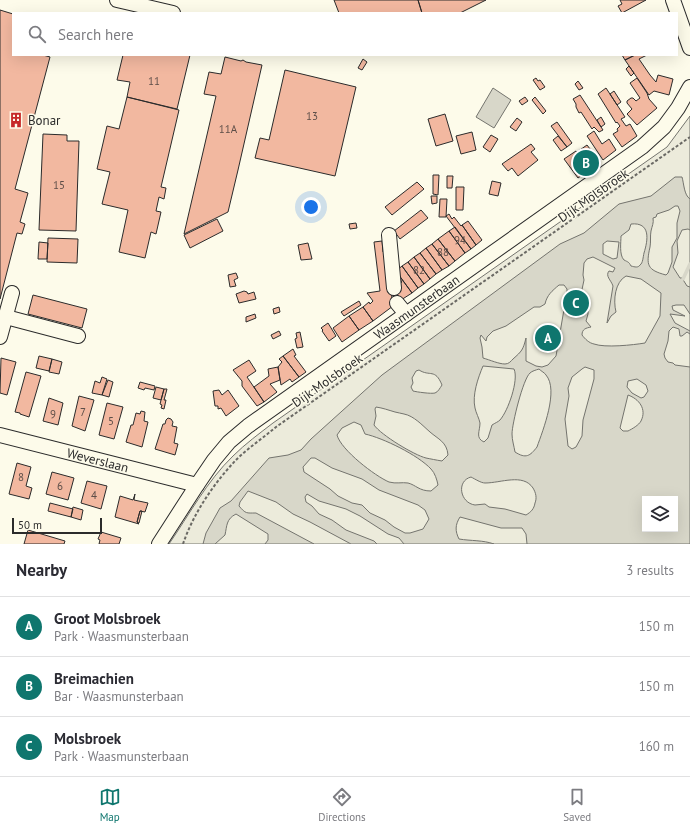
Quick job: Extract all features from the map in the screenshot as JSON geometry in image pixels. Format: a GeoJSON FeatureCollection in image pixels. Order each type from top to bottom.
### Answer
{"type":"FeatureCollection","features":[{"type":"Feature","properties":{"kind":"street"},"geometry":{"type":"LineString","coordinates":[[117,0],[169,12]]}},
{"type":"Feature","properties":{"kind":"street"},"geometry":{"type":"LineString","coordinates":[[674,2],[690,18]]}},
{"type":"Feature","properties":{"kind":"street"},"geometry":{"type":"LineString","coordinates":[[674,2],[677,12]]}},
{"type":"Feature","properties":{"kind":"street"},"geometry":{"type":"LineString","coordinates":[[678,15],[685,38],[690,48]]}},
{"type":"Feature","properties":{"kind":"street","name":"Waasmunsterbaan"},"geometry":{"type":"LineString","coordinates":[[159,544],[197,485],[229,442],[248,426],[642,146],[664,127],[678,108],[690,87]]}},
{"type":"Feature","properties":{"kind":"street"},"geometry":{"type":"LineString","coordinates":[[389,235],[394,288]]}},
{"type":"Feature","properties":{"kind":"street"},"geometry":{"type":"LineString","coordinates":[[0,337],[12,293]]}},
{"type":"Feature","properties":{"kind":"street"},"geometry":{"type":"LineString","coordinates":[[397,303],[406,314]]}},
{"type":"Feature","properties":{"kind":"street"},"geometry":{"type":"LineString","coordinates":[[6,317],[78,336]]}},
{"type":"Feature","properties":{"kind":"street","name":"Weverslaan"},"geometry":{"type":"LineString","coordinates":[[0,435],[197,485]]}},
{"type":"Feature","properties":{"kind":"path","name":"Dijk Molsbroek"},"geometry":{"type":"LineString","coordinates":[[183,544],[195,514],[218,482],[235,461],[256,443],[283,422],[690,137]]}},
{"type":"Feature","properties":{"kind":"shaded area"},"geometry":{"type":"Polygon","coordinates":[[[493,88],[511,100],[494,128],[476,117],[493,88]]]}},
{"type":"Feature","properties":{"kind":"shaded area"},"geometry":{"type":"Polygon","coordinates":[[[690,116],[690,544],[169,544],[215,476],[242,447],[273,423],[667,147],[690,116]]]}},
{"type":"Feature","properties":{"kind":"shaded area"},"geometry":{"type":"Polygon","coordinates":[[[675,177],[682,177],[685,192],[690,199],[690,230],[682,230],[677,241],[678,253],[673,267],[680,278],[682,278],[687,286],[690,287],[690,314],[684,305],[676,305],[672,306],[673,310],[685,316],[670,314],[675,323],[690,331],[690,334],[687,332],[680,336],[679,329],[673,327],[669,331],[664,354],[668,362],[675,365],[690,367],[690,544],[527,544],[526,534],[522,528],[501,528],[460,517],[456,528],[459,539],[494,544],[404,544],[399,538],[388,534],[360,516],[346,509],[319,501],[307,494],[305,497],[306,502],[319,514],[332,520],[346,530],[374,541],[377,544],[351,544],[293,514],[276,502],[248,491],[240,502],[239,506],[245,512],[256,513],[314,544],[265,544],[268,540],[268,534],[236,514],[230,518],[225,535],[215,544],[203,544],[206,533],[220,508],[231,501],[269,458],[288,455],[301,450],[311,439],[382,375],[560,244],[584,233],[619,204],[651,196],[675,177]],[[675,206],[669,210],[657,214],[656,217],[653,218],[648,262],[652,269],[666,275],[672,262],[672,247],[677,238],[677,223],[680,211],[678,206],[675,206]],[[631,224],[629,230],[621,236],[622,258],[631,266],[638,267],[642,261],[647,238],[645,229],[637,224],[631,224]],[[607,241],[603,244],[603,254],[613,259],[617,258],[619,242],[607,241]],[[593,257],[587,259],[584,263],[584,280],[580,299],[582,306],[588,311],[586,321],[591,327],[586,328],[583,331],[582,335],[584,338],[589,342],[605,346],[645,343],[660,316],[661,293],[641,279],[626,276],[619,282],[615,297],[616,312],[611,316],[607,323],[613,286],[608,273],[609,271],[613,272],[615,268],[593,257]],[[559,285],[548,296],[545,304],[540,307],[534,307],[506,326],[493,331],[487,337],[486,341],[481,335],[480,338],[483,358],[508,364],[522,350],[526,338],[526,361],[536,366],[542,367],[548,365],[556,356],[567,292],[564,285],[559,285]],[[483,366],[477,381],[474,403],[480,423],[479,436],[484,442],[488,438],[492,425],[500,420],[506,410],[514,388],[515,374],[514,369],[483,366]],[[585,367],[572,377],[568,388],[569,396],[565,419],[568,446],[572,449],[576,447],[582,436],[583,420],[594,379],[594,370],[585,367]],[[539,369],[530,373],[527,377],[518,402],[512,429],[515,452],[525,456],[532,453],[537,447],[549,410],[551,390],[550,382],[546,375],[539,369]],[[419,370],[416,371],[412,378],[413,383],[411,387],[413,391],[433,393],[439,390],[442,385],[437,376],[419,370]],[[637,379],[628,381],[627,387],[632,393],[641,398],[644,397],[648,391],[646,385],[637,379]],[[628,395],[620,428],[623,431],[628,431],[635,427],[643,417],[643,412],[639,402],[628,395]],[[376,407],[374,425],[390,439],[406,449],[426,458],[442,461],[448,455],[446,447],[442,441],[418,421],[408,415],[376,407]],[[354,422],[342,428],[337,435],[345,448],[359,462],[389,482],[408,483],[423,490],[431,491],[438,485],[434,472],[418,458],[381,439],[365,434],[361,425],[354,422]],[[311,458],[303,467],[304,472],[338,496],[352,503],[362,505],[370,513],[385,520],[405,533],[423,529],[429,519],[425,510],[418,505],[379,490],[362,479],[332,468],[315,458],[311,458]],[[471,477],[466,479],[463,483],[463,496],[470,503],[475,505],[485,504],[489,507],[505,509],[526,515],[535,505],[536,499],[533,488],[529,483],[524,481],[511,480],[485,483],[471,477]]]}},
{"type":"Feature","properties":{"kind":"building"},"geometry":{"type":"Polygon","coordinates":[[[334,0],[418,0],[422,12],[339,12],[334,0]]]}},
{"type":"Feature","properties":{"kind":"building"},"geometry":{"type":"Polygon","coordinates":[[[418,0],[486,0],[462,12],[422,12],[418,0]]]}},
{"type":"Feature","properties":{"kind":"building"},"geometry":{"type":"Polygon","coordinates":[[[620,0],[646,0],[624,12],[621,12],[618,6],[622,4],[620,0]]]}},
{"type":"Feature","properties":{"kind":"building","name":"Bonar"},"geometry":{"type":"Polygon","coordinates":[[[0,10],[12,14],[12,56],[50,57],[15,189],[28,193],[20,222],[25,224],[22,234],[17,233],[0,299],[0,10]]]}},
{"type":"Feature","properties":{"kind":"building"},"geometry":{"type":"Polygon","coordinates":[[[123,56],[190,56],[177,109],[127,97],[130,82],[117,80],[123,56]]]}},
{"type":"Feature","properties":{"kind":"building"},"geometry":{"type":"Polygon","coordinates":[[[623,56],[633,56],[625,60],[623,56]]]}},
{"type":"Feature","properties":{"kind":"building"},"geometry":{"type":"Polygon","coordinates":[[[633,56],[645,56],[639,59],[656,82],[658,75],[673,79],[669,95],[654,91],[649,95],[625,60],[633,56]]]}},
{"type":"Feature","properties":{"kind":"building"},"geometry":{"type":"Polygon","coordinates":[[[225,57],[262,65],[238,170],[228,212],[184,234],[216,96],[204,94],[209,72],[221,74],[225,57]]]}},
{"type":"Feature","properties":{"kind":"building"},"geometry":{"type":"Polygon","coordinates":[[[363,59],[367,62],[362,70],[358,68],[363,59]]]}},
{"type":"Feature","properties":{"kind":"building"},"geometry":{"type":"Polygon","coordinates":[[[629,66],[634,73],[631,76],[626,69],[629,66]]]}},
{"type":"Feature","properties":{"kind":"building"},"geometry":{"type":"Polygon","coordinates":[[[285,70],[356,87],[335,176],[255,158],[260,138],[269,140],[285,70]]]}},
{"type":"Feature","properties":{"kind":"building"},"geometry":{"type":"Polygon","coordinates":[[[536,78],[538,81],[540,80],[545,87],[540,90],[533,80],[536,78]]]}},
{"type":"Feature","properties":{"kind":"building"},"geometry":{"type":"Polygon","coordinates":[[[637,78],[647,93],[649,99],[657,108],[637,125],[627,114],[632,109],[627,101],[633,98],[636,101],[640,98],[630,83],[637,78]]]}},
{"type":"Feature","properties":{"kind":"building"},"geometry":{"type":"Polygon","coordinates":[[[578,81],[583,88],[579,90],[575,84],[578,81]]]}},
{"type":"Feature","properties":{"kind":"building"},"geometry":{"type":"Polygon","coordinates":[[[606,88],[625,117],[621,119],[626,126],[630,124],[637,136],[622,147],[613,134],[618,131],[617,129],[620,126],[617,122],[616,123],[598,94],[606,88]]]}},
{"type":"Feature","properties":{"kind":"building"},"geometry":{"type":"Polygon","coordinates":[[[614,91],[621,102],[617,105],[610,94],[614,91]]]}},
{"type":"Feature","properties":{"kind":"building"},"geometry":{"type":"Polygon","coordinates":[[[580,95],[603,130],[599,132],[594,127],[592,129],[581,112],[579,113],[573,99],[580,95]]]}},
{"type":"Feature","properties":{"kind":"building"},"geometry":{"type":"Polygon","coordinates":[[[127,97],[179,110],[161,187],[166,188],[164,199],[159,197],[156,211],[161,212],[156,234],[151,232],[145,258],[119,252],[128,210],[102,204],[110,172],[97,169],[107,126],[119,129],[127,97]]]}},
{"type":"Feature","properties":{"kind":"building"},"geometry":{"type":"Polygon","coordinates":[[[525,97],[528,101],[522,105],[519,101],[525,97]]]}},
{"type":"Feature","properties":{"kind":"building"},"geometry":{"type":"Polygon","coordinates":[[[535,97],[546,111],[543,114],[532,100],[535,97]]]}},
{"type":"Feature","properties":{"kind":"building"},"geometry":{"type":"Polygon","coordinates":[[[445,114],[453,141],[436,146],[428,119],[445,114]]]}},
{"type":"Feature","properties":{"kind":"building"},"geometry":{"type":"Polygon","coordinates":[[[601,117],[605,124],[601,127],[597,120],[601,117]]]}},
{"type":"Feature","properties":{"kind":"building"},"geometry":{"type":"Polygon","coordinates":[[[517,118],[522,122],[516,131],[510,127],[517,118]]]}},
{"type":"Feature","properties":{"kind":"building"},"geometry":{"type":"Polygon","coordinates":[[[557,122],[572,143],[567,147],[551,126],[557,122]]]}},
{"type":"Feature","properties":{"kind":"building"},"geometry":{"type":"Polygon","coordinates":[[[594,131],[602,144],[609,139],[616,150],[603,160],[587,136],[594,131]]]}},
{"type":"Feature","properties":{"kind":"building"},"geometry":{"type":"Polygon","coordinates":[[[472,132],[476,150],[461,154],[456,136],[472,132]]]}},
{"type":"Feature","properties":{"kind":"building"},"geometry":{"type":"Polygon","coordinates":[[[43,134],[67,135],[67,141],[79,141],[76,231],[39,230],[43,134]]]}},
{"type":"Feature","properties":{"kind":"building"},"geometry":{"type":"Polygon","coordinates":[[[491,135],[498,139],[490,152],[483,147],[491,135]]]}},
{"type":"Feature","properties":{"kind":"building"},"geometry":{"type":"Polygon","coordinates":[[[558,136],[567,147],[561,151],[553,140],[558,136]]]}},
{"type":"Feature","properties":{"kind":"building"},"geometry":{"type":"Polygon","coordinates":[[[531,144],[535,149],[531,152],[538,160],[518,176],[512,168],[508,171],[502,164],[531,144]]]}},
{"type":"Feature","properties":{"kind":"building"},"geometry":{"type":"Polygon","coordinates":[[[587,145],[600,162],[589,170],[577,152],[587,145]]]}},
{"type":"Feature","properties":{"kind":"building"},"geometry":{"type":"Polygon","coordinates":[[[576,151],[589,170],[578,178],[564,159],[576,151]]]}},
{"type":"Feature","properties":{"kind":"building"},"geometry":{"type":"Polygon","coordinates":[[[433,175],[439,175],[438,195],[433,194],[433,175]]]}},
{"type":"Feature","properties":{"kind":"building"},"geometry":{"type":"Polygon","coordinates":[[[447,176],[453,176],[452,188],[447,188],[447,176]]]}},
{"type":"Feature","properties":{"kind":"building"},"geometry":{"type":"Polygon","coordinates":[[[492,181],[501,183],[498,196],[489,194],[492,181]]]}},
{"type":"Feature","properties":{"kind":"building"},"geometry":{"type":"Polygon","coordinates":[[[417,182],[424,189],[392,215],[385,207],[417,182]]]}},
{"type":"Feature","properties":{"kind":"building"},"geometry":{"type":"Polygon","coordinates":[[[456,187],[464,187],[463,210],[456,210],[456,187]]]}},
{"type":"Feature","properties":{"kind":"building"},"geometry":{"type":"Polygon","coordinates":[[[431,196],[437,196],[437,203],[432,204],[431,196]]]}},
{"type":"Feature","properties":{"kind":"building"},"geometry":{"type":"Polygon","coordinates":[[[440,199],[447,199],[446,217],[439,217],[440,199]]]}},
{"type":"Feature","properties":{"kind":"building"},"geometry":{"type":"Polygon","coordinates":[[[421,210],[428,218],[400,239],[394,231],[421,210]]]}},
{"type":"Feature","properties":{"kind":"building"},"geometry":{"type":"Polygon","coordinates":[[[449,214],[452,219],[454,217],[461,226],[462,225],[476,245],[471,249],[446,216],[449,214]]]}},
{"type":"Feature","properties":{"kind":"building"},"geometry":{"type":"Polygon","coordinates":[[[217,219],[223,231],[190,248],[184,235],[217,219]]]}},
{"type":"Feature","properties":{"kind":"building"},"geometry":{"type":"Polygon","coordinates":[[[468,221],[482,240],[476,245],[462,225],[468,221]]]}},
{"type":"Feature","properties":{"kind":"building"},"geometry":{"type":"Polygon","coordinates":[[[356,223],[357,228],[350,229],[349,224],[356,223]]]}},
{"type":"Feature","properties":{"kind":"building"},"geometry":{"type":"Polygon","coordinates":[[[455,227],[471,249],[465,253],[449,231],[455,227]]]}},
{"type":"Feature","properties":{"kind":"building"},"geometry":{"type":"Polygon","coordinates":[[[449,231],[465,253],[455,261],[438,239],[449,231]]]}},
{"type":"Feature","properties":{"kind":"building"},"geometry":{"type":"Polygon","coordinates":[[[48,238],[78,239],[77,263],[47,262],[48,238]]]}},
{"type":"Feature","properties":{"kind":"building"},"geometry":{"type":"Polygon","coordinates":[[[438,239],[455,261],[449,266],[432,244],[438,239]]]}},
{"type":"Feature","properties":{"kind":"building"},"geometry":{"type":"Polygon","coordinates":[[[382,241],[383,252],[386,251],[393,306],[373,321],[363,307],[369,302],[370,304],[373,301],[367,293],[380,291],[374,242],[382,241]]]}},
{"type":"Feature","properties":{"kind":"building"},"geometry":{"type":"Polygon","coordinates":[[[39,242],[48,243],[47,259],[38,259],[39,242]]]}},
{"type":"Feature","properties":{"kind":"building"},"geometry":{"type":"Polygon","coordinates":[[[308,243],[312,259],[301,260],[298,245],[308,243]]]}},
{"type":"Feature","properties":{"kind":"building"},"geometry":{"type":"Polygon","coordinates":[[[432,244],[449,266],[442,270],[426,248],[432,244]]]}},
{"type":"Feature","properties":{"kind":"building"},"geometry":{"type":"Polygon","coordinates":[[[426,248],[442,270],[436,274],[420,253],[426,248]]]}},
{"type":"Feature","properties":{"kind":"building"},"geometry":{"type":"Polygon","coordinates":[[[420,253],[436,274],[430,279],[414,257],[420,253]]]}},
{"type":"Feature","properties":{"kind":"building"},"geometry":{"type":"Polygon","coordinates":[[[414,257],[430,279],[424,284],[408,262],[414,257]]]}},
{"type":"Feature","properties":{"kind":"building"},"geometry":{"type":"Polygon","coordinates":[[[408,262],[424,284],[418,288],[402,266],[408,262]]]}},
{"type":"Feature","properties":{"kind":"building"},"geometry":{"type":"Polygon","coordinates":[[[402,266],[418,288],[412,293],[396,271],[402,266]]]}},
{"type":"Feature","properties":{"kind":"building"},"geometry":{"type":"Polygon","coordinates":[[[236,273],[238,278],[234,280],[236,286],[230,287],[228,275],[236,273]]]}},
{"type":"Feature","properties":{"kind":"building"},"geometry":{"type":"Polygon","coordinates":[[[398,274],[412,293],[401,300],[397,294],[401,291],[397,285],[402,282],[397,275],[398,274]]]}},
{"type":"Feature","properties":{"kind":"building"},"geometry":{"type":"Polygon","coordinates":[[[244,291],[248,294],[254,292],[256,299],[239,303],[236,294],[244,291]]]}},
{"type":"Feature","properties":{"kind":"building"},"geometry":{"type":"Polygon","coordinates":[[[33,295],[87,309],[82,328],[28,314],[33,295]]]}},
{"type":"Feature","properties":{"kind":"building"},"geometry":{"type":"Polygon","coordinates":[[[359,301],[361,305],[344,316],[341,312],[359,301]]]}},
{"type":"Feature","properties":{"kind":"building"},"geometry":{"type":"Polygon","coordinates":[[[279,307],[280,312],[274,314],[273,309],[279,307]]]}},
{"type":"Feature","properties":{"kind":"building"},"geometry":{"type":"Polygon","coordinates":[[[363,307],[373,321],[359,330],[349,316],[363,307]]]}},
{"type":"Feature","properties":{"kind":"building"},"geometry":{"type":"Polygon","coordinates":[[[255,314],[256,318],[246,322],[246,317],[255,314]]]}},
{"type":"Feature","properties":{"kind":"building"},"geometry":{"type":"Polygon","coordinates":[[[349,316],[359,330],[342,342],[333,328],[349,316]]]}},
{"type":"Feature","properties":{"kind":"building"},"geometry":{"type":"Polygon","coordinates":[[[328,323],[336,336],[329,341],[321,328],[328,323]]]}},
{"type":"Feature","properties":{"kind":"building"},"geometry":{"type":"Polygon","coordinates":[[[279,331],[281,335],[273,339],[271,335],[279,331]]]}},
{"type":"Feature","properties":{"kind":"building"},"geometry":{"type":"Polygon","coordinates":[[[300,332],[303,347],[297,348],[295,339],[297,338],[296,333],[300,332]]]}},
{"type":"Feature","properties":{"kind":"building"},"geometry":{"type":"Polygon","coordinates":[[[293,349],[296,355],[294,356],[306,372],[299,377],[283,356],[293,349]]]}},
{"type":"Feature","properties":{"kind":"building"},"geometry":{"type":"Polygon","coordinates":[[[39,356],[52,359],[49,371],[36,368],[39,356]]]}},
{"type":"Feature","properties":{"kind":"building"},"geometry":{"type":"Polygon","coordinates":[[[283,356],[299,377],[292,382],[290,379],[281,385],[278,367],[282,362],[279,359],[283,356]]]}},
{"type":"Feature","properties":{"kind":"building"},"geometry":{"type":"Polygon","coordinates":[[[1,358],[16,362],[7,395],[0,393],[1,358]]]}},
{"type":"Feature","properties":{"kind":"building"},"geometry":{"type":"Polygon","coordinates":[[[52,359],[62,362],[59,374],[49,372],[52,359]]]}},
{"type":"Feature","properties":{"kind":"building"},"geometry":{"type":"Polygon","coordinates":[[[249,360],[256,371],[247,377],[264,402],[257,406],[242,386],[242,381],[233,370],[249,360]]]}},
{"type":"Feature","properties":{"kind":"building"},"geometry":{"type":"Polygon","coordinates":[[[278,367],[280,380],[270,384],[277,392],[264,402],[254,387],[269,376],[268,369],[278,367]]]}},
{"type":"Feature","properties":{"kind":"building"},"geometry":{"type":"Polygon","coordinates":[[[26,372],[41,376],[29,417],[15,412],[26,372]]]}},
{"type":"Feature","properties":{"kind":"building"},"geometry":{"type":"Polygon","coordinates":[[[102,377],[107,379],[102,395],[92,393],[95,381],[100,383],[102,377]]]}},
{"type":"Feature","properties":{"kind":"building"},"geometry":{"type":"Polygon","coordinates":[[[108,380],[113,382],[109,397],[102,395],[108,380]]]}},
{"type":"Feature","properties":{"kind":"building"},"geometry":{"type":"Polygon","coordinates":[[[140,382],[155,386],[154,390],[145,388],[144,390],[138,388],[140,382]]]}},
{"type":"Feature","properties":{"kind":"building"},"geometry":{"type":"Polygon","coordinates":[[[156,387],[164,389],[161,400],[153,398],[156,387]]]}},
{"type":"Feature","properties":{"kind":"building"},"geometry":{"type":"Polygon","coordinates":[[[164,389],[167,389],[164,400],[166,400],[164,409],[161,408],[162,405],[160,404],[164,389]]]}},
{"type":"Feature","properties":{"kind":"building"},"geometry":{"type":"Polygon","coordinates":[[[219,390],[222,395],[228,390],[239,406],[226,416],[221,408],[218,409],[218,406],[215,406],[213,391],[219,390]]]}},
{"type":"Feature","properties":{"kind":"building"},"geometry":{"type":"Polygon","coordinates":[[[79,396],[94,400],[85,431],[72,426],[79,396]]]}},
{"type":"Feature","properties":{"kind":"building"},"geometry":{"type":"Polygon","coordinates":[[[49,398],[63,403],[58,425],[43,421],[49,398]]]}},
{"type":"Feature","properties":{"kind":"building"},"geometry":{"type":"Polygon","coordinates":[[[107,403],[123,407],[114,439],[99,435],[107,403]]]}},
{"type":"Feature","properties":{"kind":"building"},"geometry":{"type":"Polygon","coordinates":[[[141,411],[145,412],[144,421],[148,422],[142,447],[126,442],[136,413],[140,414],[141,411]]]}},
{"type":"Feature","properties":{"kind":"building"},"geometry":{"type":"Polygon","coordinates":[[[168,418],[173,422],[172,426],[177,427],[174,443],[178,444],[175,455],[155,449],[163,424],[165,424],[168,418]]]}},
{"type":"Feature","properties":{"kind":"building"},"geometry":{"type":"Polygon","coordinates":[[[17,463],[31,467],[26,486],[32,488],[29,499],[9,494],[17,463]]]}},
{"type":"Feature","properties":{"kind":"building"},"geometry":{"type":"Polygon","coordinates":[[[52,472],[74,478],[68,500],[46,494],[52,472]]]}},
{"type":"Feature","properties":{"kind":"building"},"geometry":{"type":"Polygon","coordinates":[[[87,481],[107,486],[101,509],[81,503],[87,481]]]}},
{"type":"Feature","properties":{"kind":"building"},"geometry":{"type":"Polygon","coordinates":[[[135,494],[134,500],[148,503],[145,512],[140,511],[137,522],[139,524],[115,517],[120,496],[133,500],[135,494]]]}},
{"type":"Feature","properties":{"kind":"building"},"geometry":{"type":"Polygon","coordinates":[[[50,503],[73,509],[71,517],[48,511],[50,503]]]}},
{"type":"Feature","properties":{"kind":"building"},"geometry":{"type":"Polygon","coordinates":[[[73,507],[83,510],[81,520],[71,517],[73,507]]]}},
{"type":"Feature","properties":{"kind":"building"},"geometry":{"type":"Polygon","coordinates":[[[140,511],[142,511],[139,523],[137,522],[140,511]]]}},
{"type":"Feature","properties":{"kind":"building"},"geometry":{"type":"Polygon","coordinates":[[[28,530],[65,541],[64,544],[24,544],[28,530]]]}},
{"type":"Feature","properties":{"kind":"building"},"geometry":{"type":"Polygon","coordinates":[[[101,532],[121,538],[119,544],[99,544],[100,540],[98,539],[101,532]]]}},
{"type":"Feature","properties":{"kind":"waterway"},"geometry":{"type":"LineString","coordinates":[[683,279],[690,264]]}},
{"type":"Feature","properties":{"kind":"place","name":"Bonar"},"geometry":{"type":"Point","coordinates":[16,120]}},
{"type":"Feature","properties":{"kind":"place","name":"Breimachien"},"geometry":{"type":"Point","coordinates":[586,163]}},
{"type":"Feature","properties":{"kind":"place","name":"Molsbroek"},"geometry":{"type":"Point","coordinates":[576,303]}},
{"type":"Feature","properties":{"kind":"place","name":"Groot Molsbroek"},"geometry":{"type":"Point","coordinates":[548,338]}}]}
